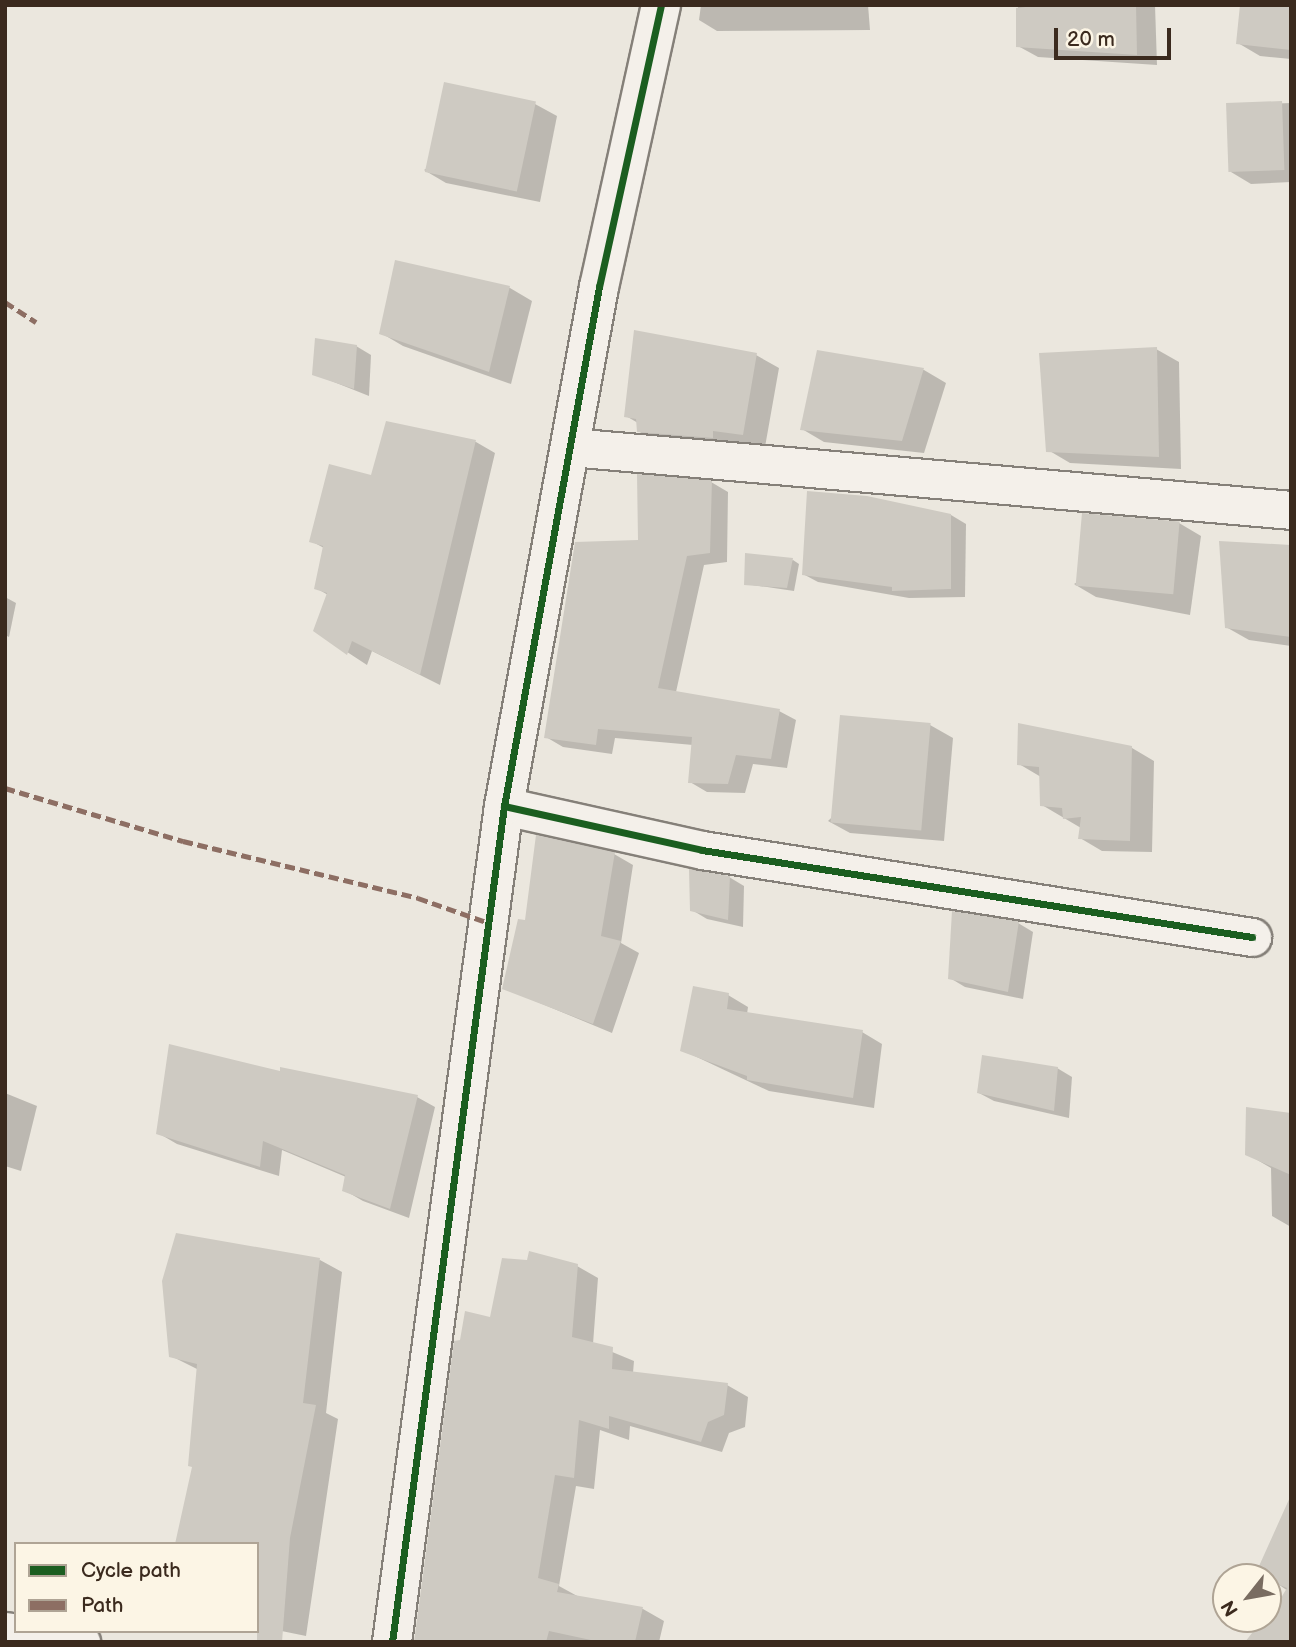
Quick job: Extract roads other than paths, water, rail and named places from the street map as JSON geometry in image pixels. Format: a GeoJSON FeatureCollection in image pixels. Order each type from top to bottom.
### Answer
{"type":"FeatureCollection","features":[{"type":"Feature","properties":{"kind":"street"},"geometry":{"type":"LineString","coordinates":[[392,1642],[504,806],[599,288],[661,5]]}},
{"type":"Feature","properties":{"kind":"street"},"geometry":{"type":"LineString","coordinates":[[569,447],[1291,510]]}},
{"type":"Feature","properties":{"kind":"street"},"geometry":{"type":"LineString","coordinates":[[504,806],[702,850],[1252,937]]}},
{"type":"Feature","properties":{"kind":"street"},"geometry":{"type":"LineString","coordinates":[[19,1633],[81,1642]]}}]}
